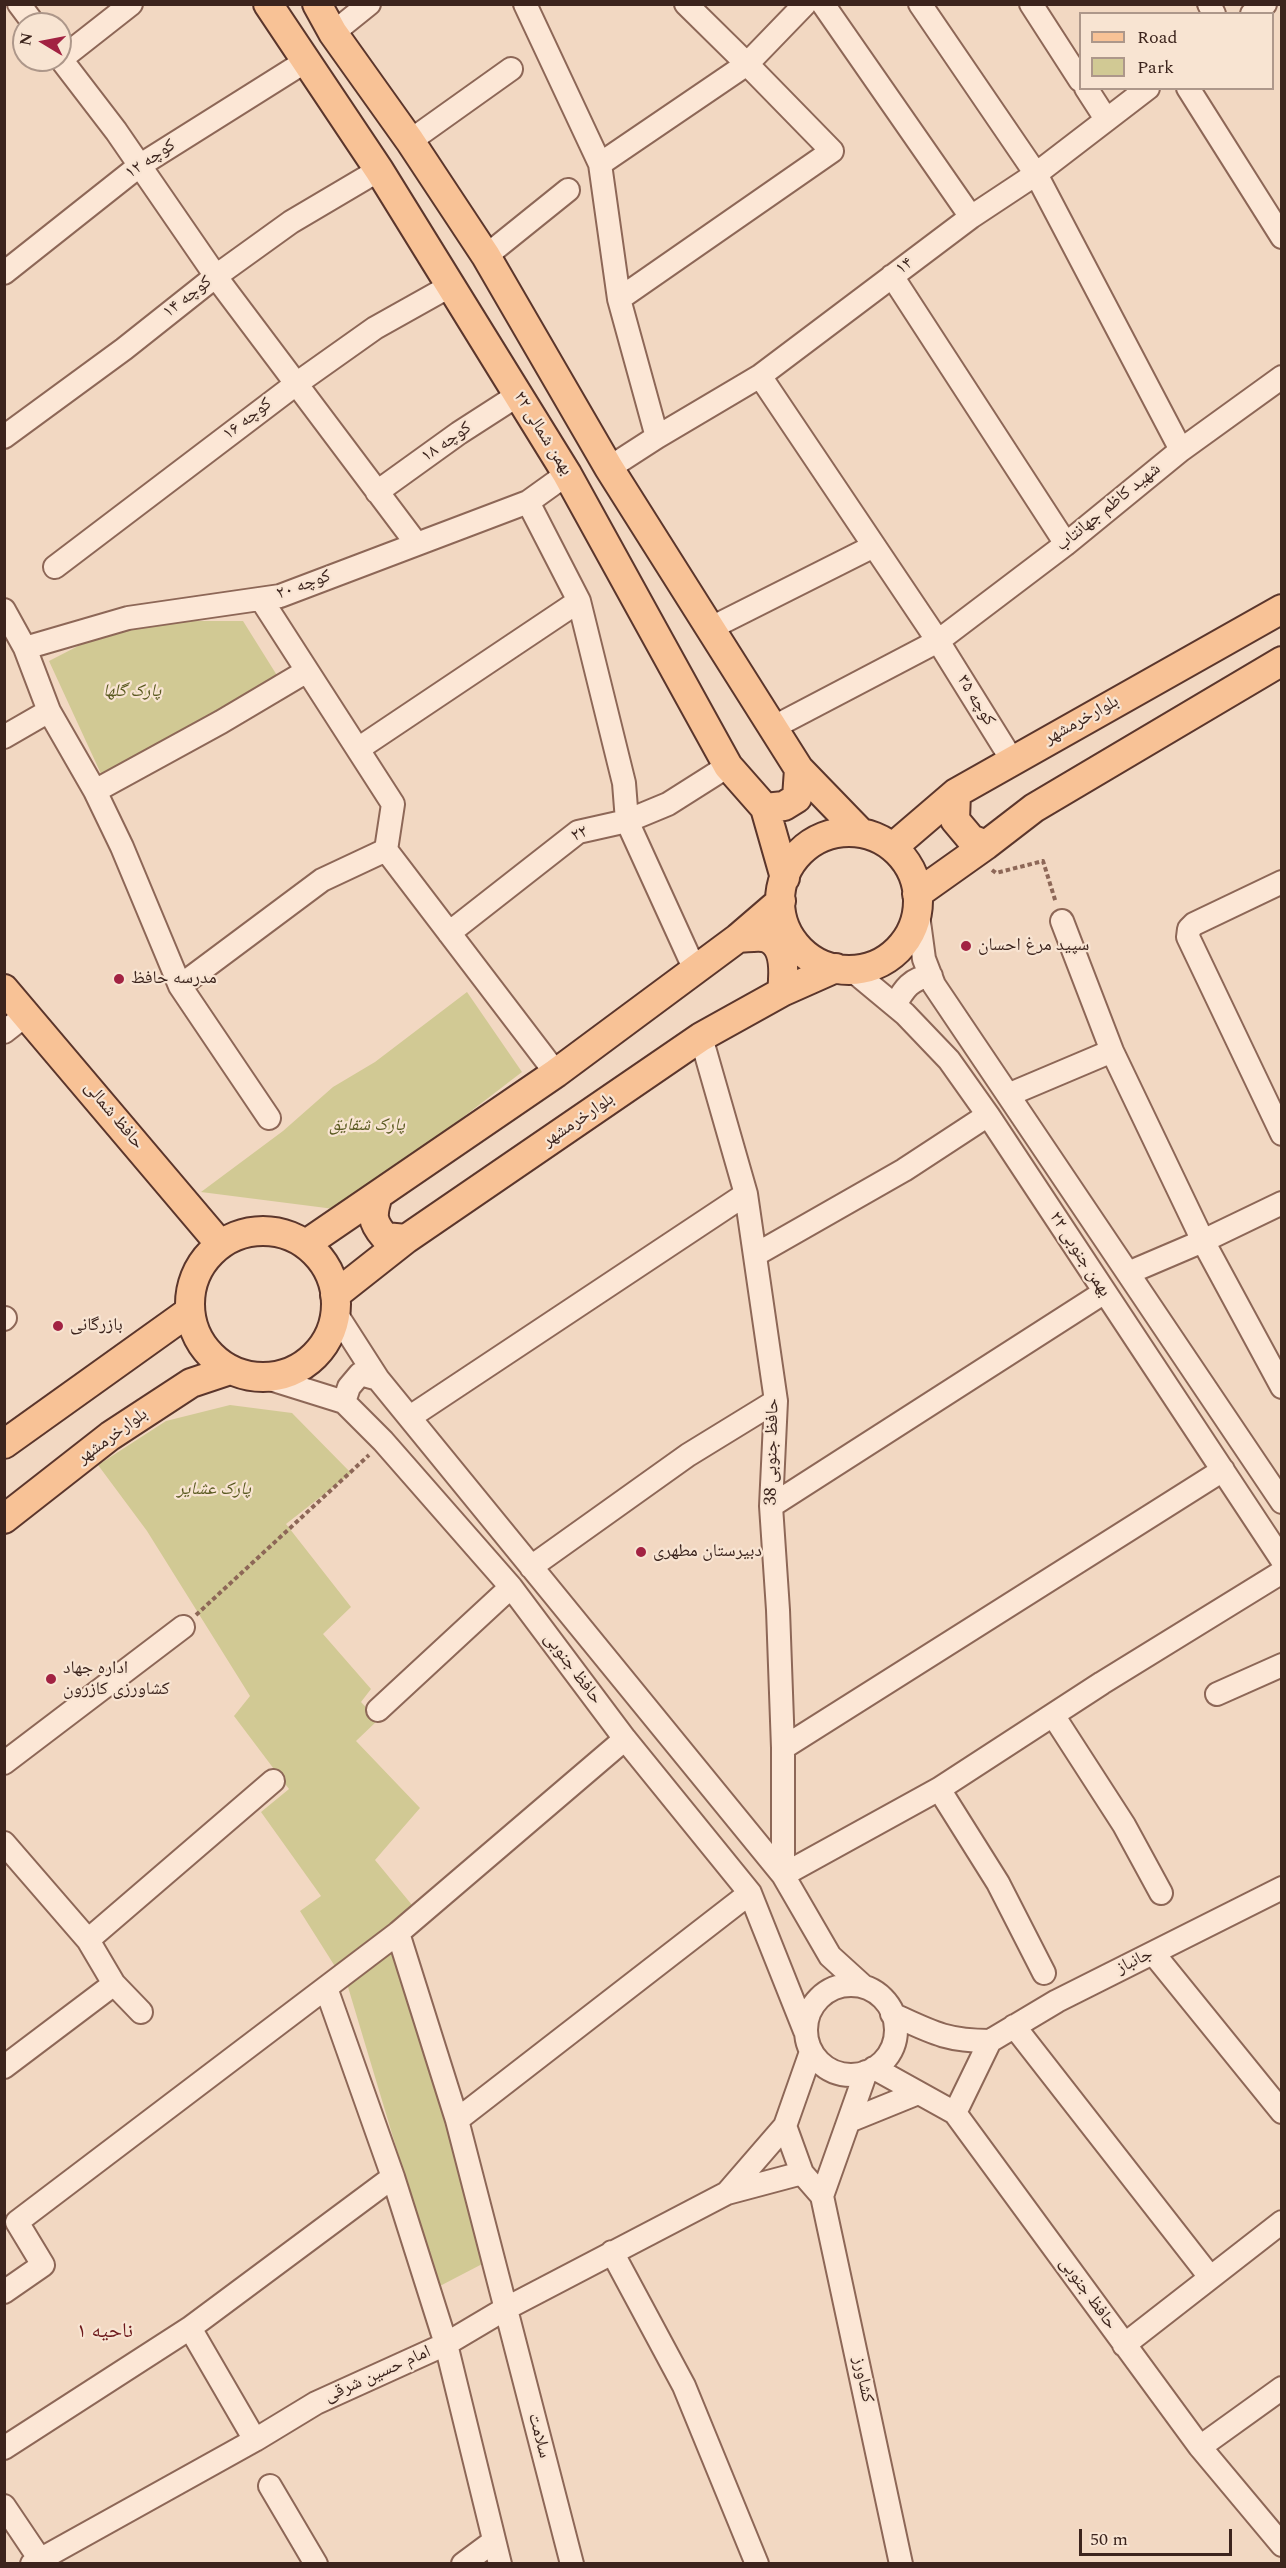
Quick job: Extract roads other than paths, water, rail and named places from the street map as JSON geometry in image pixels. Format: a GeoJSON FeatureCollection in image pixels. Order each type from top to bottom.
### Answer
{"type":"FeatureCollection","features":[{"type":"Feature","properties":{"kind":"main road","name":"۲۲ بهمن شمالی"},"geometry":{"type":"LineString","coordinates":[[268,4],[379,170],[567,474],[728,766],[765,808],[782,890]]}},
{"type":"Feature","properties":{"kind":"main road"},"geometry":{"type":"LineString","coordinates":[[316,4],[333,33],[410,141],[486,256],[609,468],[799,769],[860,832]]}},
{"type":"Feature","properties":{"kind":"main road","name":"بلوارخرمشهر"},"geometry":{"type":"LineString","coordinates":[[893,847],[956,793],[1281,609]]}},
{"type":"Feature","properties":{"kind":"main road"},"geometry":{"type":"LineString","coordinates":[[917,901],[1034,808],[1281,661]]}},
{"type":"Feature","properties":{"kind":"main road"},"geometry":{"type":"LineString","coordinates":[[765,808],[784,806],[797,798],[799,769]]}},
{"type":"Feature","properties":{"kind":"main road"},"geometry":{"type":"LineString","coordinates":[[956,793],[955,820],[980,850]]}},
{"type":"Feature","properties":{"kind":"main road"},"geometry":{"type":"LineString","coordinates":[[306,1244],[556,1073],[738,938],[782,890],[796,856],[810,844],[825,836],[842,832],[860,832],[877,838],[893,847],[905,860],[913,876],[917,901],[910,932],[894,953],[868,967],[844,969],[811,958],[792,940],[784,924],[782,890]]}},
{"type":"Feature","properties":{"kind":"main road"},"geometry":{"type":"LineString","coordinates":[[738,938],[765,937],[779,948],[785,970],[782,992]]}},
{"type":"Feature","properties":{"kind":"main road","name":"بلوارخرمشهر"},"geometry":{"type":"LineString","coordinates":[[335,1304],[406,1239],[700,1037],[782,992],[844,969]]}},
{"type":"Feature","properties":{"kind":"main road","name":"حافظ شمالی"},"geometry":{"type":"LineString","coordinates":[[4,989],[220,1244]]}},
{"type":"Feature","properties":{"kind":"main road"},"geometry":{"type":"LineString","coordinates":[[378,1195],[373,1211],[375,1225],[385,1237],[406,1239]]}},
{"type":"Feature","properties":{"kind":"main road"},"geometry":{"type":"LineString","coordinates":[[263,1230],[278,1232],[306,1244],[326,1267],[335,1304],[331,1329],[323,1345],[312,1358],[281,1375],[264,1377],[230,1370],[202,1346],[194,1329],[190,1311],[191,1290],[197,1271],[209,1254],[220,1244],[241,1234],[263,1230]]}},
{"type":"Feature","properties":{"kind":"main road"},"geometry":{"type":"LineString","coordinates":[[4,1444],[190,1311]]}},
{"type":"Feature","properties":{"kind":"main road"},"geometry":{"type":"LineString","coordinates":[[154,1337],[174,1339],[183,1348],[188,1359],[191,1383]]}},
{"type":"Feature","properties":{"kind":"main road","name":"بلوارخرمشهر"},"geometry":{"type":"LineString","coordinates":[[4,1519],[110,1436],[191,1383],[230,1370]]}},
{"type":"Feature","properties":{"kind":"street"},"geometry":{"type":"LineString","coordinates":[[72,50],[131,4]]}},
{"type":"Feature","properties":{"kind":"street"},"geometry":{"type":"LineString","coordinates":[[333,33],[369,4]]}},
{"type":"Feature","properties":{"kind":"street"},"geometry":{"type":"LineString","coordinates":[[525,4],[600,164],[619,299],[657,437]]}},
{"type":"Feature","properties":{"kind":"street"},"geometry":{"type":"LineString","coordinates":[[619,299],[832,151],[686,4]]}},
{"type":"Feature","properties":{"kind":"street"},"geometry":{"type":"LineString","coordinates":[[600,164],[747,64],[805,4]]}},
{"type":"Feature","properties":{"kind":"street"},"geometry":{"type":"LineString","coordinates":[[823,4],[971,217]]}},
{"type":"Feature","properties":{"kind":"street"},"geometry":{"type":"LineString","coordinates":[[920,4],[1036,174],[1181,450]]}},
{"type":"Feature","properties":{"kind":"street"},"geometry":{"type":"LineString","coordinates":[[1031,4],[1079,78]]}},
{"type":"Feature","properties":{"kind":"street","name":"کوچه ۱۲"},"geometry":{"type":"LineString","coordinates":[[4,273],[139,166],[306,61]]}},
{"type":"Feature","properties":{"kind":"street"},"geometry":{"type":"LineString","coordinates":[[410,141],[511,69]]}},
{"type":"Feature","properties":{"kind":"street"},"geometry":{"type":"LineString","coordinates":[[70,72],[216,276],[416,543]]}},
{"type":"Feature","properties":{"kind":"street"},"geometry":{"type":"LineString","coordinates":[[1087,90],[1106,119]]}},
{"type":"Feature","properties":{"kind":"street","name":"۱۴"},"geometry":{"type":"LineString","coordinates":[[609,468],[760,376],[971,217],[1036,174],[1145,90]]}},
{"type":"Feature","properties":{"kind":"street"},"geometry":{"type":"LineString","coordinates":[[1189,90],[1281,237]]}},
{"type":"Feature","properties":{"kind":"street","name":"کوچه ۱۴"},"geometry":{"type":"LineString","coordinates":[[4,437],[291,222],[379,170]]}},
{"type":"Feature","properties":{"kind":"street"},"geometry":{"type":"LineString","coordinates":[[486,256],[568,190]]}},
{"type":"Feature","properties":{"kind":"street"},"geometry":{"type":"LineString","coordinates":[[892,276],[1066,544]]}},
{"type":"Feature","properties":{"kind":"street","name":"کوچه ۱۶"},"geometry":{"type":"LineString","coordinates":[[55,567],[296,384],[375,328],[450,286]]}},
{"type":"Feature","properties":{"kind":"street","name":"کوچه ۳۵"},"geometry":{"type":"LineString","coordinates":[[760,376],[938,641],[1012,760]]}},
{"type":"Feature","properties":{"kind":"street","name":"شهید کاظم جهانتاب"},"geometry":{"type":"LineString","coordinates":[[774,727],[938,641],[1066,544],[1181,450],[1281,377]]}},
{"type":"Feature","properties":{"kind":"street","name":"کوچه ۱۸"},"geometry":{"type":"LineString","coordinates":[[377,492],[518,395]]}},
{"type":"Feature","properties":{"kind":"street","name":"کوچه ۲۰"},"geometry":{"type":"LineString","coordinates":[[25,648],[128,618],[280,596],[528,502],[567,474]]}},
{"type":"Feature","properties":{"kind":"street"},"geometry":{"type":"LineString","coordinates":[[528,502],[579,601],[624,783],[627,821],[695,970]]}},
{"type":"Feature","properties":{"kind":"street"},"geometry":{"type":"LineString","coordinates":[[711,628],[874,546]]}},
{"type":"Feature","properties":{"kind":"street"},"geometry":{"type":"LineString","coordinates":[[261,599],[393,804],[387,850],[556,1073]]}},
{"type":"Feature","properties":{"kind":"street"},"geometry":{"type":"LineString","coordinates":[[357,749],[579,601]]}},
{"type":"Feature","properties":{"kind":"street"},"geometry":{"type":"LineString","coordinates":[[4,610],[25,648],[49,711],[95,791],[122,847],[180,986],[269,1118]]}},
{"type":"Feature","properties":{"kind":"street"},"geometry":{"type":"LineString","coordinates":[[95,791],[221,722],[307,671]]}},
{"type":"Feature","properties":{"kind":"street"},"geometry":{"type":"LineString","coordinates":[[4,737],[49,711]]}},
{"type":"Feature","properties":{"kind":"street","name":"۲۲"},"geometry":{"type":"LineString","coordinates":[[449,933],[578,832],[627,821],[668,804],[728,766]]}},
{"type":"Feature","properties":{"kind":"street"},"geometry":{"type":"LineString","coordinates":[[180,986],[322,880],[387,850]]}},
{"type":"Feature","properties":{"kind":"street"},"geometry":{"type":"LineString","coordinates":[[1281,882],[1194,924],[1189,929],[1188,937],[1281,1134]]}},
{"type":"Feature","properties":{"kind":"street","name":"۲۲ بهمن جنوبی"},"geometry":{"type":"LineString","coordinates":[[917,901],[924,959],[934,985],[1281,1500]]}},
{"type":"Feature","properties":{"kind":"street"},"geometry":{"type":"LineString","coordinates":[[1062,921],[1112,1051],[1203,1241],[1281,1387]]}},
{"type":"Feature","properties":{"kind":"street","name":"۲۲ بهمن جنوبی"},"geometry":{"type":"LineString","coordinates":[[844,969],[895,1005],[949,1060],[988,1115],[1281,1560]]}},
{"type":"Feature","properties":{"kind":"street"},"geometry":{"type":"LineString","coordinates":[[895,1005],[917,978],[931,976]]}},
{"type":"Feature","properties":{"kind":"street"},"geometry":{"type":"LineString","coordinates":[[4,1032],[27,1014]]}},
{"type":"Feature","properties":{"kind":"street","name":"حافظ جنوبی 38"},"geometry":{"type":"LineString","coordinates":[[700,1037],[746,1194],[776,1401],[771,1506],[778,1610],[783,1748],[783,1875]]}},
{"type":"Feature","properties":{"kind":"street"},"geometry":{"type":"LineString","coordinates":[[1008,1095],[1112,1051]]}},
{"type":"Feature","properties":{"kind":"street"},"geometry":{"type":"LineString","coordinates":[[755,1255],[904,1170],[988,1115]]}},
{"type":"Feature","properties":{"kind":"street"},"geometry":{"type":"LineString","coordinates":[[410,1417],[746,1194]]}},
{"type":"Feature","properties":{"kind":"street"},"geometry":{"type":"LineString","coordinates":[[1128,1273],[1203,1241],[1281,1203]]}},
{"type":"Feature","properties":{"kind":"street"},"geometry":{"type":"LineString","coordinates":[[771,1506],[1104,1293]]}},
{"type":"Feature","properties":{"kind":"street","name":"حافظ جنوبی"},"geometry":{"type":"LineString","coordinates":[[335,1304],[378,1379],[783,1875],[830,1956],[863,1986]]}},
{"type":"Feature","properties":{"kind":"street"},"geometry":{"type":"LineString","coordinates":[[344,1402],[350,1387],[360,1374],[378,1379]]}},
{"type":"Feature","properties":{"kind":"street","name":"حافظ جنوبی"},"geometry":{"type":"LineString","coordinates":[[264,1377],[344,1402],[383,1441],[511,1587],[625,1739],[750,1893],[808,2042]]}},
{"type":"Feature","properties":{"kind":"street"},"geometry":{"type":"LineString","coordinates":[[531,1566],[688,1455],[776,1401]]}},
{"type":"Feature","properties":{"kind":"street"},"geometry":{"type":"LineString","coordinates":[[783,1748],[1223,1470]]}},
{"type":"Feature","properties":{"kind":"street"},"geometry":{"type":"LineString","coordinates":[[783,1875],[939,1789],[1053,1714],[1281,1572]]}},
{"type":"Feature","properties":{"kind":"street"},"geometry":{"type":"LineString","coordinates":[[378,1710],[511,1587]]}},
{"type":"Feature","properties":{"kind":"street"},"geometry":{"type":"LineString","coordinates":[[4,1763],[183,1627]]}},
{"type":"Feature","properties":{"kind":"street"},"geometry":{"type":"LineString","coordinates":[[1217,1694],[1281,1665]]}},
{"type":"Feature","properties":{"kind":"street"},"geometry":{"type":"LineString","coordinates":[[1053,1714],[1124,1825],[1161,1893]]}},
{"type":"Feature","properties":{"kind":"street"},"geometry":{"type":"LineString","coordinates":[[4,2292],[43,2265],[17,2222],[398,1933],[625,1739]]}},
{"type":"Feature","properties":{"kind":"street"},"geometry":{"type":"LineString","coordinates":[[88,1940],[273,1781]]}},
{"type":"Feature","properties":{"kind":"street"},"geometry":{"type":"LineString","coordinates":[[939,1789],[998,1883],[1044,1973]]}},
{"type":"Feature","properties":{"kind":"street"},"geometry":{"type":"LineString","coordinates":[[4,1843],[88,1940],[114,1984],[141,2012]]}},
{"type":"Feature","properties":{"kind":"street","name":"جانباز"},"geometry":{"type":"LineString","coordinates":[[990,2041],[1057,2001],[1281,1888]]}},
{"type":"Feature","properties":{"kind":"street"},"geometry":{"type":"LineString","coordinates":[[457,2120],[750,1893]]}},
{"type":"Feature","properties":{"kind":"street","name":"سلامت"},"geometry":{"type":"LineString","coordinates":[[398,1933],[457,2120],[572,2564]]}},
{"type":"Feature","properties":{"kind":"street"},"geometry":{"type":"LineString","coordinates":[[1153,1953],[1274,2089],[1281,2112]]}},
{"type":"Feature","properties":{"kind":"street"},"geometry":{"type":"LineString","coordinates":[[4,2067],[114,1984]]}},
{"type":"Feature","properties":{"kind":"street"},"geometry":{"type":"LineString","coordinates":[[727,2193],[785,2126],[808,2042],[810,2011],[823,1994],[842,1986],[863,1986],[881,1997],[892,2014],[895,2039],[889,2053],[870,2070],[822,2196],[802,2173],[785,2126]]}},
{"type":"Feature","properties":{"kind":"street"},"geometry":{"type":"LineString","coordinates":[[326,1988],[393,2177],[446,2344],[500,2564]]}},
{"type":"Feature","properties":{"kind":"street"},"geometry":{"type":"LineString","coordinates":[[892,2014],[941,2037],[964,2041],[990,2041],[955,2113]]}},
{"type":"Feature","properties":{"kind":"street"},"geometry":{"type":"LineString","coordinates":[[1014,2026],[1210,2277]]}},
{"type":"Feature","properties":{"kind":"street"},"geometry":{"type":"LineString","coordinates":[[808,2042],[819,2062],[841,2074],[870,2070]]}},
{"type":"Feature","properties":{"kind":"street","name":"حافظ جنوبی"},"geometry":{"type":"LineString","coordinates":[[870,2070],[955,2113],[1200,2447],[1281,2545]]}},
{"type":"Feature","properties":{"kind":"street"},"geometry":{"type":"LineString","coordinates":[[849,2121],[918,2093]]}},
{"type":"Feature","properties":{"kind":"street"},"geometry":{"type":"LineString","coordinates":[[727,2193],[802,2173]]}},
{"type":"Feature","properties":{"kind":"street"},"geometry":{"type":"LineString","coordinates":[[4,2448],[190,2328],[393,2177]]}},
{"type":"Feature","properties":{"kind":"street","name":"امام حسین شرقی"},"geometry":{"type":"LineString","coordinates":[[36,2561],[255,2440],[316,2403],[446,2344],[505,2309],[727,2193]]}},
{"type":"Feature","properties":{"kind":"street","name":"کشاورز"},"geometry":{"type":"LineString","coordinates":[[822,2196],[901,2564]]}},
{"type":"Feature","properties":{"kind":"street"},"geometry":{"type":"LineString","coordinates":[[1124,2345],[1281,2222]]}},
{"type":"Feature","properties":{"kind":"street"},"geometry":{"type":"LineString","coordinates":[[612,2252],[684,2386],[757,2564]]}},
{"type":"Feature","properties":{"kind":"street"},"geometry":{"type":"LineString","coordinates":[[190,2328],[255,2440]]}},
{"type":"Feature","properties":{"kind":"street"},"geometry":{"type":"LineString","coordinates":[[1200,2447],[1281,2388]]}},
{"type":"Feature","properties":{"kind":"street"},"geometry":{"type":"LineString","coordinates":[[270,2486],[316,2564]]}},
{"type":"Feature","properties":{"kind":"street"},"geometry":{"type":"LineString","coordinates":[[4,2506],[36,2561]]}},
{"type":"Feature","properties":{"kind":"street"},"geometry":{"type":"LineString","coordinates":[[464,2564],[494,2541]]}},
{"type":"Feature","properties":{"kind":"place","name":"سپید مرغ احسان"},"geometry":{"type":"Point","coordinates":[966,946]}},
{"type":"Feature","properties":{"kind":"place","name":"مدرسه حافظ"},"geometry":{"type":"Point","coordinates":[119,979]}},
{"type":"Feature","properties":{"kind":"place","name":"بازرگانی"},"geometry":{"type":"Point","coordinates":[58,1326]}},
{"type":"Feature","properties":{"kind":"place","name":"دبیرستان مطهری"},"geometry":{"type":"Point","coordinates":[641,1552]}},
{"type":"Feature","properties":{"kind":"place","name":"اداره جهاد کشاورزی کازرون"},"geometry":{"type":"Point","coordinates":[51,1679]}},
{"type":"Feature","properties":{"kind":"district","name":"ناحیه ۱"},"geometry":{"type":"Point","coordinates":[105,2333]}},
{"type":"Feature","properties":{"kind":"park label","name":"پارک گلها"},"geometry":{"type":"Point","coordinates":[132,692]}},
{"type":"Feature","properties":{"kind":"park label","name":"پارک شقایق"},"geometry":{"type":"Point","coordinates":[367,1126]}},
{"type":"Feature","properties":{"kind":"park label","name":"پارک عشایر"},"geometry":{"type":"Point","coordinates":[214,1490]}}]}
